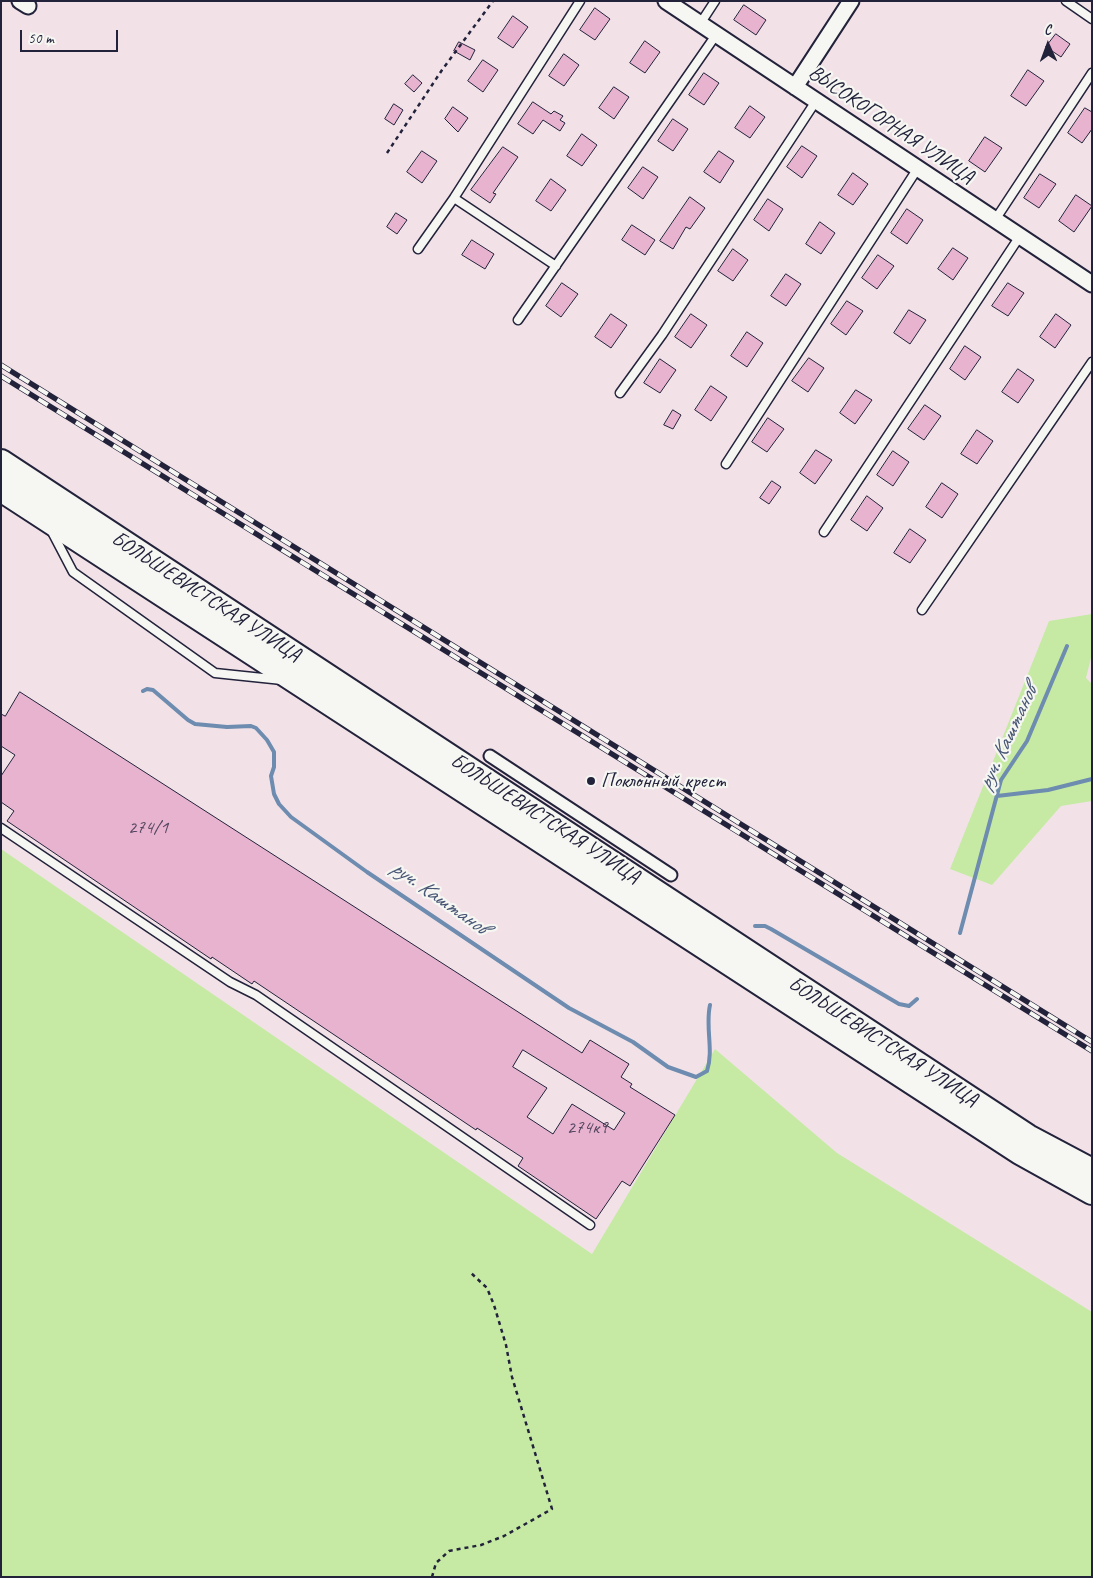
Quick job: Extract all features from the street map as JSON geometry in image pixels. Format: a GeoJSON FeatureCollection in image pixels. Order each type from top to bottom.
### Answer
{"type":"FeatureCollection","features":[{"type":"Feature","properties":{"kind":"highway","name":"БОЛЬШЕВИСТСКАЯ УЛИЦА"},"geometry":{"type":"LineString","coordinates":[[1,462],[1028,1137],[1092,1171]]}},
{"type":"Feature","properties":{"kind":"highway","name":"БОЛЬШЕВИСТСКАЯ УЛИЦА"},"geometry":{"type":"LineString","coordinates":[[1,489],[1012,1147],[1092,1192]]}},
{"type":"Feature","properties":{"kind":"street","name":"ВЫСОКОГОРНАЯ УЛИЦА"},"geometry":{"type":"LineString","coordinates":[[666,1],[995,220],[1088,279]]}},
{"type":"Feature","properties":{"kind":"street"},"geometry":{"type":"LineString","coordinates":[[795,87],[851,1]]}},
{"type":"Feature","properties":{"kind":"street"},"geometry":{"type":"LineString","coordinates":[[490,756],[671,875]]}},
{"type":"Feature","properties":{"kind":"lane"},"geometry":{"type":"LineString","coordinates":[[418,249],[454,198],[580,1]]}},
{"type":"Feature","properties":{"kind":"lane"},"geometry":{"type":"LineString","coordinates":[[700,24],[715,1]]}},
{"type":"Feature","properties":{"kind":"lane"},"geometry":{"type":"LineString","coordinates":[[1066,1],[1092,19]]}},
{"type":"Feature","properties":{"kind":"lane"},"geometry":{"type":"LineString","coordinates":[[518,320],[716,35]]}},
{"type":"Feature","properties":{"kind":"lane"},"geometry":{"type":"LineString","coordinates":[[995,220],[1092,73]]}},
{"type":"Feature","properties":{"kind":"lane"},"geometry":{"type":"LineString","coordinates":[[620,393],[662,335],[816,101]]}},
{"type":"Feature","properties":{"kind":"lane"},"geometry":{"type":"LineString","coordinates":[[726,464],[918,168]]}},
{"type":"Feature","properties":{"kind":"lane"},"geometry":{"type":"LineString","coordinates":[[454,198],[556,266]]}},
{"type":"Feature","properties":{"kind":"lane"},"geometry":{"type":"LineString","coordinates":[[824,532],[1020,236]]}},
{"type":"Feature","properties":{"kind":"lane"},"geometry":{"type":"LineString","coordinates":[[922,610],[1092,362]]}},
{"type":"Feature","properties":{"kind":"lane"},"geometry":{"type":"LineString","coordinates":[[45,518],[73,572],[215,674],[297,682]]}},
{"type":"Feature","properties":{"kind":"lane"},"geometry":{"type":"LineString","coordinates":[[1,828],[230,982],[256,995],[590,1225]]}},
{"type":"Feature","properties":{"kind":"path"},"geometry":{"type":"LineString","coordinates":[[387,153],[442,70],[493,1]]}},
{"type":"Feature","properties":{"kind":"path"},"geometry":{"type":"LineString","coordinates":[[432,1577],[436,1563],[449,1551],[481,1545],[504,1536],[552,1509],[512,1377],[506,1345],[494,1305],[487,1288],[470,1272]]}},
{"type":"Feature","properties":{"kind":"green space"},"geometry":{"type":"Polygon","coordinates":[[[1092,614],[1092,654],[1086,678],[1092,684],[1092,801],[1061,806],[992,885],[950,869],[1049,621],[1092,614]]]}},
{"type":"Feature","properties":{"kind":"green space"},"geometry":{"type":"Polygon","coordinates":[[[1,849],[592,1254],[715,1049],[837,1153],[1092,1312],[1092,1577],[2,1577],[1,849]]]}},
{"type":"Feature","properties":{"kind":"building"},"geometry":{"type":"Polygon","coordinates":[[[744,5],[766,20],[756,35],[734,20],[744,5]]]}},
{"type":"Feature","properties":{"kind":"building"},"geometry":{"type":"Polygon","coordinates":[[[595,8],[610,19],[595,40],[580,30],[595,8]]]}},
{"type":"Feature","properties":{"kind":"building"},"geometry":{"type":"Polygon","coordinates":[[[513,16],[528,27],[513,48],[498,38],[513,16]]]}},
{"type":"Feature","properties":{"kind":"building"},"geometry":{"type":"Polygon","coordinates":[[[1056,34],[1070,44],[1061,57],[1046,47],[1056,34]]]}},
{"type":"Feature","properties":{"kind":"building"},"geometry":{"type":"Polygon","coordinates":[[[645,41],[660,52],[645,73],[630,63],[645,41]]]}},
{"type":"Feature","properties":{"kind":"building"},"geometry":{"type":"Polygon","coordinates":[[[459,42],[475,50],[470,60],[454,51],[459,42]]]}},
{"type":"Feature","properties":{"kind":"building"},"geometry":{"type":"Polygon","coordinates":[[[564,54],[579,65],[564,86],[549,76],[564,54]]]}},
{"type":"Feature","properties":{"kind":"building"},"geometry":{"type":"Polygon","coordinates":[[[483,60],[498,70],[483,92],[468,81],[483,60]]]}},
{"type":"Feature","properties":{"kind":"building"},"geometry":{"type":"Polygon","coordinates":[[[1028,70],[1044,81],[1026,106],[1011,96],[1028,70]]]}},
{"type":"Feature","properties":{"kind":"building"},"geometry":{"type":"Polygon","coordinates":[[[704,73],[719,83],[704,105],[689,95],[704,73]]]}},
{"type":"Feature","properties":{"kind":"building"},"geometry":{"type":"Polygon","coordinates":[[[413,75],[422,83],[414,92],[405,84],[413,75]]]}},
{"type":"Feature","properties":{"kind":"building"},"geometry":{"type":"Polygon","coordinates":[[[614,87],[629,97],[614,119],[599,108],[614,87]]]}},
{"type":"Feature","properties":{"kind":"building"},"geometry":{"type":"Polygon","coordinates":[[[533,102],[551,114],[554,111],[563,116],[560,120],[565,123],[560,131],[543,120],[533,134],[518,124],[533,102]]]}},
{"type":"Feature","properties":{"kind":"building"},"geometry":{"type":"Polygon","coordinates":[[[394,104],[403,110],[394,125],[385,119],[394,104]]]}},
{"type":"Feature","properties":{"kind":"building"},"geometry":{"type":"Polygon","coordinates":[[[750,106],[765,117],[750,138],[735,128],[750,106]]]}},
{"type":"Feature","properties":{"kind":"building"},"geometry":{"type":"Polygon","coordinates":[[[453,107],[468,118],[458,132],[445,119],[453,107]]]}},
{"type":"Feature","properties":{"kind":"building"},"geometry":{"type":"Polygon","coordinates":[[[1085,108],[1092,112],[1092,129],[1082,143],[1068,133],[1085,108]]]}},
{"type":"Feature","properties":{"kind":"building"},"geometry":{"type":"Polygon","coordinates":[[[673,119],[688,129],[673,151],[658,141],[673,119]]]}},
{"type":"Feature","properties":{"kind":"building"},"geometry":{"type":"Polygon","coordinates":[[[582,134],[597,145],[582,166],[567,156],[582,134]]]}},
{"type":"Feature","properties":{"kind":"building"},"geometry":{"type":"Polygon","coordinates":[[[985,137],[1002,148],[985,172],[969,161],[985,137]]]}},
{"type":"Feature","properties":{"kind":"building"},"geometry":{"type":"Polygon","coordinates":[[[802,146],[817,156],[802,178],[787,167],[802,146]]]}},
{"type":"Feature","properties":{"kind":"building"},"geometry":{"type":"Polygon","coordinates":[[[503,147],[518,157],[493,193],[496,194],[490,203],[471,190],[503,147]]]}},
{"type":"Feature","properties":{"kind":"building"},"geometry":{"type":"Polygon","coordinates":[[[422,151],[437,161],[422,183],[407,172],[422,151]]]}},
{"type":"Feature","properties":{"kind":"building"},"geometry":{"type":"Polygon","coordinates":[[[719,151],[734,161],[720,183],[704,172],[719,151]]]}},
{"type":"Feature","properties":{"kind":"building"},"geometry":{"type":"Polygon","coordinates":[[[643,167],[658,177],[643,199],[628,188],[643,167]]]}},
{"type":"Feature","properties":{"kind":"building"},"geometry":{"type":"Polygon","coordinates":[[[853,173],[868,184],[853,205],[838,195],[853,173]]]}},
{"type":"Feature","properties":{"kind":"building"},"geometry":{"type":"Polygon","coordinates":[[[1040,174],[1056,184],[1039,208],[1024,198],[1040,174]]]}},
{"type":"Feature","properties":{"kind":"building"},"geometry":{"type":"Polygon","coordinates":[[[551,179],[566,190],[551,211],[536,201],[551,179]]]}},
{"type":"Feature","properties":{"kind":"building"},"geometry":{"type":"Polygon","coordinates":[[[1076,195],[1092,206],[1074,232],[1059,221],[1076,195]]]}},
{"type":"Feature","properties":{"kind":"building"},"geometry":{"type":"Polygon","coordinates":[[[690,197],[705,208],[690,229],[686,227],[673,249],[660,241],[690,197]]]}},
{"type":"Feature","properties":{"kind":"building"},"geometry":{"type":"Polygon","coordinates":[[[768,199],[783,209],[769,231],[754,220],[768,199]]]}},
{"type":"Feature","properties":{"kind":"building"},"geometry":{"type":"Polygon","coordinates":[[[907,209],[923,220],[907,244],[891,233],[907,209]]]}},
{"type":"Feature","properties":{"kind":"building"},"geometry":{"type":"Polygon","coordinates":[[[396,213],[407,220],[397,234],[387,227],[396,213]]]}},
{"type":"Feature","properties":{"kind":"building"},"geometry":{"type":"Polygon","coordinates":[[[820,222],[835,233],[821,254],[806,244],[820,222]]]}},
{"type":"Feature","properties":{"kind":"building"},"geometry":{"type":"Polygon","coordinates":[[[632,225],[655,240],[645,255],[622,240],[632,225]]]}},
{"type":"Feature","properties":{"kind":"building"},"geometry":{"type":"Polygon","coordinates":[[[472,240],[494,254],[485,269],[462,255],[472,240]]]}},
{"type":"Feature","properties":{"kind":"building"},"geometry":{"type":"Polygon","coordinates":[[[953,248],[968,258],[953,280],[938,269],[953,248]]]}},
{"type":"Feature","properties":{"kind":"building"},"geometry":{"type":"Polygon","coordinates":[[[733,249],[748,260],[733,281],[718,271],[733,249]]]}},
{"type":"Feature","properties":{"kind":"building"},"geometry":{"type":"Polygon","coordinates":[[[878,255],[894,266],[877,289],[862,278],[878,255]]]}},
{"type":"Feature","properties":{"kind":"building"},"geometry":{"type":"Polygon","coordinates":[[[786,274],[801,284],[786,306],[771,296],[786,274]]]}},
{"type":"Feature","properties":{"kind":"building"},"geometry":{"type":"Polygon","coordinates":[[[562,283],[578,294],[561,317],[546,306],[562,283]]]}},
{"type":"Feature","properties":{"kind":"building"},"geometry":{"type":"Polygon","coordinates":[[[1008,283],[1024,293],[1008,316],[992,306],[1008,283]]]}},
{"type":"Feature","properties":{"kind":"building"},"geometry":{"type":"Polygon","coordinates":[[[847,301],[863,311],[846,335],[831,324],[847,301]]]}},
{"type":"Feature","properties":{"kind":"building"},"geometry":{"type":"Polygon","coordinates":[[[909,310],[926,320],[910,344],[894,333],[909,310]]]}},
{"type":"Feature","properties":{"kind":"building"},"geometry":{"type":"Polygon","coordinates":[[[611,314],[627,325],[611,348],[595,337],[611,314]]]}},
{"type":"Feature","properties":{"kind":"building"},"geometry":{"type":"Polygon","coordinates":[[[691,314],[707,325],[691,348],[675,337],[691,314]]]}},
{"type":"Feature","properties":{"kind":"building"},"geometry":{"type":"Polygon","coordinates":[[[1056,314],[1071,325],[1055,348],[1040,337],[1056,314]]]}},
{"type":"Feature","properties":{"kind":"building"},"geometry":{"type":"Polygon","coordinates":[[[747,332],[763,343],[747,367],[731,356],[747,332]]]}},
{"type":"Feature","properties":{"kind":"building"},"geometry":{"type":"Polygon","coordinates":[[[965,346],[981,357],[965,380],[950,369],[965,346]]]}},
{"type":"Feature","properties":{"kind":"building"},"geometry":{"type":"Polygon","coordinates":[[[809,358],[824,368],[808,392],[792,381],[809,358]]]}},
{"type":"Feature","properties":{"kind":"building"},"geometry":{"type":"Polygon","coordinates":[[[660,359],[676,370],[660,393],[644,383],[660,359]]]}},
{"type":"Feature","properties":{"kind":"building"},"geometry":{"type":"Polygon","coordinates":[[[1018,369],[1034,380],[1018,403],[1002,392],[1018,369]]]}},
{"type":"Feature","properties":{"kind":"building"},"geometry":{"type":"Polygon","coordinates":[[[711,386],[727,397],[711,421],[695,410],[711,386]]]}},
{"type":"Feature","properties":{"kind":"building"},"geometry":{"type":"Polygon","coordinates":[[[856,390],[872,400],[855,424],[840,413],[856,390]]]}},
{"type":"Feature","properties":{"kind":"building"},"geometry":{"type":"Polygon","coordinates":[[[925,405],[941,416],[924,440],[908,429],[925,405]]]}},
{"type":"Feature","properties":{"kind":"building"},"geometry":{"type":"Polygon","coordinates":[[[673,410],[681,415],[673,429],[664,425],[673,410]]]}},
{"type":"Feature","properties":{"kind":"building"},"geometry":{"type":"Polygon","coordinates":[[[768,418],[784,429],[767,452],[752,442],[768,418]]]}},
{"type":"Feature","properties":{"kind":"building"},"geometry":{"type":"Polygon","coordinates":[[[977,430],[993,441],[977,464],[961,454],[977,430]]]}},
{"type":"Feature","properties":{"kind":"building"},"geometry":{"type":"Polygon","coordinates":[[[816,450],[832,460],[815,484],[800,473],[816,450]]]}},
{"type":"Feature","properties":{"kind":"building"},"geometry":{"type":"Polygon","coordinates":[[[893,451],[909,462],[893,486],[877,475],[893,451]]]}},
{"type":"Feature","properties":{"kind":"building"},"geometry":{"type":"Polygon","coordinates":[[[772,481],[781,487],[769,504],[760,498],[772,481]]]}},
{"type":"Feature","properties":{"kind":"building"},"geometry":{"type":"Polygon","coordinates":[[[942,483],[958,494],[942,518],[926,507],[942,483]]]}},
{"type":"Feature","properties":{"kind":"building"},"geometry":{"type":"Polygon","coordinates":[[[867,496],[883,508],[867,531],[851,520],[867,496]]]}},
{"type":"Feature","properties":{"kind":"building"},"geometry":{"type":"Polygon","coordinates":[[[910,529],[926,540],[910,563],[894,553],[910,529]]]}},
{"type":"Feature","properties":{"kind":"building"},"geometry":{"type":"Polygon","coordinates":[[[20,692],[582,1053],[590,1040],[629,1064],[621,1077],[632,1084],[630,1087],[675,1115],[630,1186],[622,1181],[596,1219],[518,1166],[523,1158],[477,1128],[476,1130],[254,981],[252,984],[212,957],[211,959],[7,821],[14,811],[1,802],[1,776],[15,755],[1,746],[1,714],[5,716],[20,692]],[[523,1050],[513,1067],[547,1088],[527,1117],[553,1134],[572,1104],[614,1130],[625,1113],[523,1050]]]}},
{"type":"Feature","properties":{"kind":"waterway","name":"руч. Каштанов"},"geometry":{"type":"LineString","coordinates":[[960,933],[1001,780],[1027,741],[1067,646]]}},
{"type":"Feature","properties":{"kind":"waterway","name":"руч. Каштанов"},"geometry":{"type":"LineString","coordinates":[[143,691],[147,689],[153,690],[195,724],[227,727],[251,726],[256,728],[267,740],[274,752],[274,767],[271,776],[274,794],[279,804],[291,817],[367,872],[569,1008],[633,1042],[668,1067],[696,1077],[707,1071],[710,1055],[708,1022],[710,1005]]}},
{"type":"Feature","properties":{"kind":"waterway"},"geometry":{"type":"LineString","coordinates":[[997,796],[1048,790],[1092,779]]}},
{"type":"Feature","properties":{"kind":"waterway","name":"руч. Каштанов"},"geometry":{"type":"LineString","coordinates":[[755,926],[765,926],[771,929],[899,1004],[909,1006],[917,999]]}},
{"type":"Feature","properties":{"kind":"railway"},"geometry":{"type":"LineString","coordinates":[[1,365],[1092,1042]]}},
{"type":"Feature","properties":{"kind":"railway"},"geometry":{"type":"LineString","coordinates":[[1,376],[1092,1051]]}},
{"type":"Feature","properties":{"kind":"place","name":"Поклонный крест"},"geometry":{"type":"Point","coordinates":[591,781]}}]}
